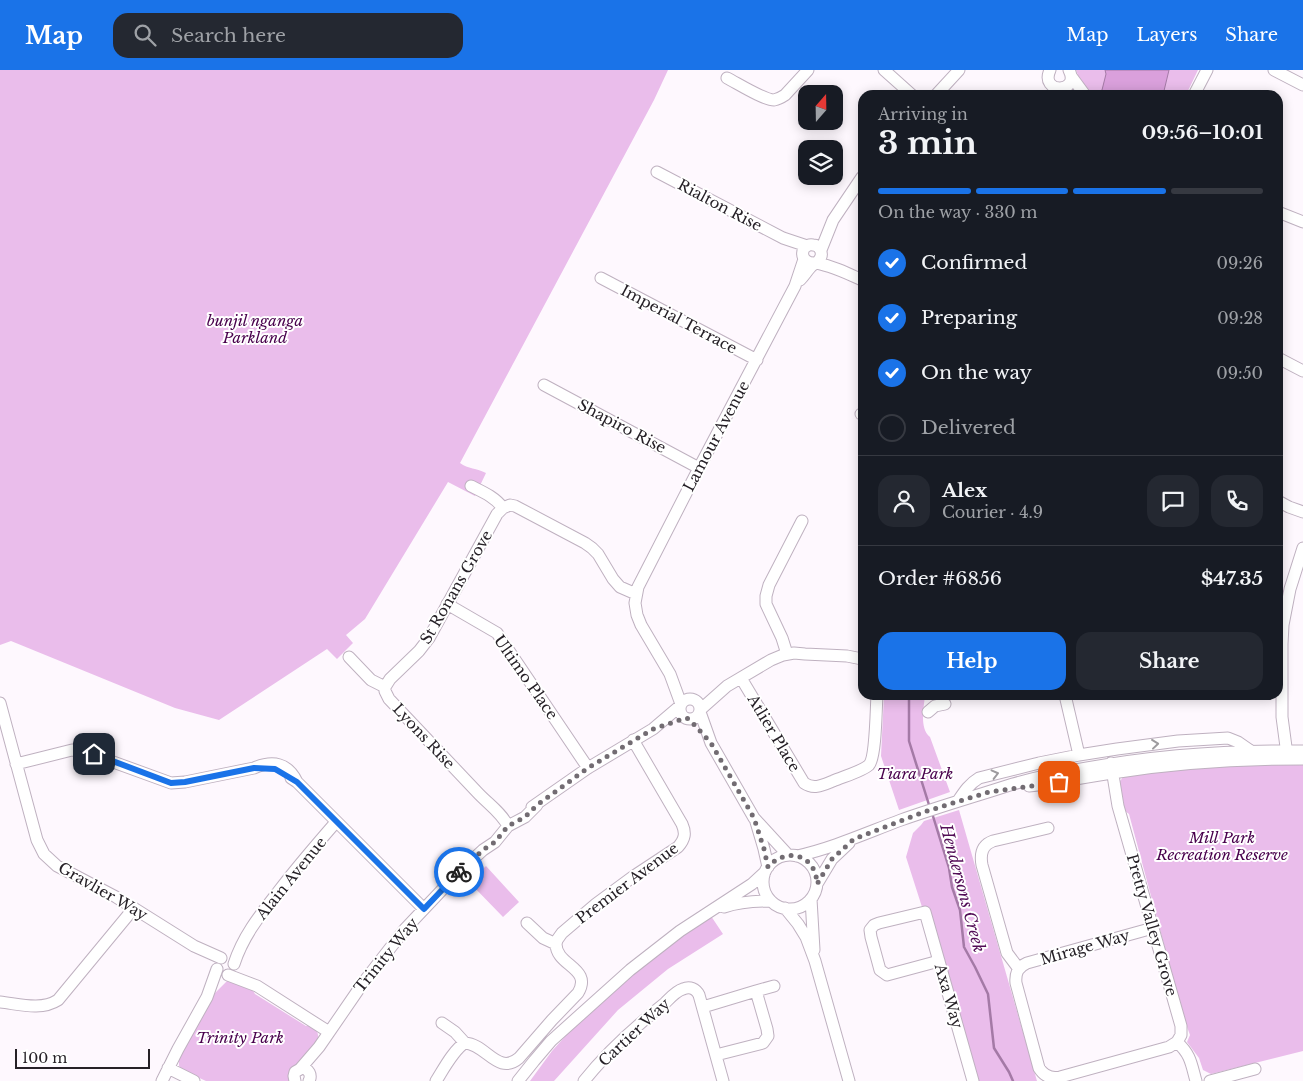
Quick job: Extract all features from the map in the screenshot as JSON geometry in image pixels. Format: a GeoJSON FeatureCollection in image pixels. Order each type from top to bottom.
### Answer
{"type":"FeatureCollection","features":[{"type":"Feature","properties":{"kind":"street"},"geometry":{"type":"LineString","coordinates":[[727,78],[772,100],[785,95],[808,70]]}},
{"type":"Feature","properties":{"kind":"street"},"geometry":{"type":"LineString","coordinates":[[884,70],[906,90]]}},
{"type":"Feature","properties":{"kind":"street"},"geometry":{"type":"LineString","coordinates":[[941,90],[959,70]]}},
{"type":"Feature","properties":{"kind":"street"},"geometry":{"type":"LineString","coordinates":[[1038,70],[1049,75],[1052,86],[1070,90]]}},
{"type":"Feature","properties":{"kind":"street"},"geometry":{"type":"LineString","coordinates":[[1197,90],[1207,70]]}},
{"type":"Feature","properties":{"kind":"street"},"geometry":{"type":"LineString","coordinates":[[1274,70],[1303,85]]}},
{"type":"Feature","properties":{"kind":"street"},"geometry":{"type":"LineString","coordinates":[[1064,88],[1070,84],[1070,72]]}},
{"type":"Feature","properties":{"kind":"street"},"geometry":{"type":"LineString","coordinates":[[1070,72],[1082,90]]}},
{"type":"Feature","properties":{"kind":"street","name":"Rialton Rise"},"geometry":{"type":"LineString","coordinates":[[658,172],[812,254]]}},
{"type":"Feature","properties":{"kind":"street","name":"Lamour Avenue"},"geometry":{"type":"LineString","coordinates":[[637,590],[812,254],[858,182]]}},
{"type":"Feature","properties":{"kind":"street"},"geometry":{"type":"LineString","coordinates":[[1283,214],[1303,222]]}},
{"type":"Feature","properties":{"kind":"street"},"geometry":{"type":"LineString","coordinates":[[812,254],[825,264],[858,278]]}},
{"type":"Feature","properties":{"kind":"street","name":"Imperial Terrace"},"geometry":{"type":"LineString","coordinates":[[601,278],[757,360]]}},
{"type":"Feature","properties":{"kind":"street"},"geometry":{"type":"LineString","coordinates":[[1283,361],[1303,372]]}},
{"type":"Feature","properties":{"kind":"street","name":"Shapiro Rise"},"geometry":{"type":"LineString","coordinates":[[544,385],[699,468]]}},
{"type":"Feature","properties":{"kind":"street"},"geometry":{"type":"LineString","coordinates":[[471,486],[493,497],[503,508],[510,505],[521,509],[585,543],[598,554],[616,583],[637,590],[635,610],[638,620],[686,702]]}},
{"type":"Feature","properties":{"kind":"street"},"geometry":{"type":"LineString","coordinates":[[1283,504],[1303,512]]}},
{"type":"Feature","properties":{"kind":"street"},"geometry":{"type":"LineString","coordinates":[[1289,507],[1303,518]]}},
{"type":"Feature","properties":{"kind":"street","name":"St Ronans Grove"},"geometry":{"type":"LineString","coordinates":[[386,687],[390,679],[424,645],[497,514],[503,508]]}},
{"type":"Feature","properties":{"kind":"street"},"geometry":{"type":"LineString","coordinates":[[787,654],[782,638],[766,604],[766,596],[769,585],[802,521]]}},
{"type":"Feature","properties":{"kind":"street"},"geometry":{"type":"LineString","coordinates":[[1283,626],[1292,582],[1302,552]]}},
{"type":"Feature","properties":{"kind":"street","name":"Ultimo Place"},"geometry":{"type":"LineString","coordinates":[[447,604],[497,633],[588,768]]}},
{"type":"Feature","properties":{"kind":"street"},"geometry":{"type":"LineString","coordinates":[[688,718],[695,717],[727,686],[772,660],[787,654],[847,656],[858,658]]}},
{"type":"Feature","properties":{"kind":"street"},"geometry":{"type":"LineString","coordinates":[[847,656],[858,655]]}},
{"type":"Feature","properties":{"kind":"street","name":"Lyons Rise"},"geometry":{"type":"LineString","coordinates":[[349,657],[371,680],[386,687],[386,695],[389,699],[480,795],[494,816],[505,823]]}},
{"type":"Feature","properties":{"kind":"street","name":"Atlier Place"},"geometry":{"type":"LineString","coordinates":[[741,678],[802,780],[808,786],[816,787],[869,765],[873,757],[877,700]]}},
{"type":"Feature","properties":{"kind":"street","name":"Trinity Way"},"geometry":{"type":"LineString","coordinates":[[653,729],[686,702],[727,686]]}},
{"type":"Feature","properties":{"kind":"street"},"geometry":{"type":"LineString","coordinates":[[1066,700],[1080,755]]}},
{"type":"Feature","properties":{"kind":"street"},"geometry":{"type":"LineString","coordinates":[[1282,700],[1282,716],[1278,745],[1282,754]]}},
{"type":"Feature","properties":{"kind":"street"},"geometry":{"type":"LineString","coordinates":[[686,702],[700,704],[700,711],[711,743],[754,818],[764,849],[766,869],[763,880],[766,895],[775,904],[785,908],[792,909],[806,904],[815,892],[817,884],[817,876],[814,870],[804,859],[793,855],[754,818]]}},
{"type":"Feature","properties":{"kind":"street"},"geometry":{"type":"LineString","coordinates":[[686,702],[681,713],[711,743]]}},
{"type":"Feature","properties":{"kind":"street","name":"Gravlier Way"},"geometry":{"type":"LineString","coordinates":[[0,703],[37,840],[44,854],[57,866],[116,897],[219,963]]}},
{"type":"Feature","properties":{"kind":"street","name":"Trinity Way"},"geometry":{"type":"LineString","coordinates":[[304,1077],[329,1032],[363,982],[394,943],[457,874],[483,850],[495,842],[505,823],[525,817],[537,805],[588,768],[632,740],[653,729],[688,718]]}},
{"type":"Feature","properties":{"kind":"street"},"geometry":{"type":"LineString","coordinates":[[958,802],[966,788],[979,778],[1080,755],[1146,745],[1219,738],[1233,739],[1251,751]]}},
{"type":"Feature","properties":{"kind":"street","name":"Premier Avenue"},"geometry":{"type":"LineString","coordinates":[[556,944],[558,937],[579,918],[634,876],[678,847],[684,840],[685,831],[682,824],[632,740]]}},
{"type":"Feature","properties":{"kind":"street"},"geometry":{"type":"LineString","coordinates":[[16,764],[72,750],[83,750],[163,782],[178,784],[254,768],[275,769],[297,782],[424,909]]}},
{"type":"Feature","properties":{"kind":"street"},"geometry":{"type":"LineString","coordinates":[[1112,768],[1162,757],[1224,752],[1251,751],[1282,754],[1303,759]]}},
{"type":"Feature","properties":{"kind":"street"},"geometry":{"type":"LineString","coordinates":[[518,1081],[551,1041],[630,970],[680,931],[752,884],[773,861],[780,857],[820,851],[924,812],[1049,775],[1303,751]]}},
{"type":"Feature","properties":{"kind":"street","name":"Pretty Valley Grove"},"geometry":{"type":"LineString","coordinates":[[1112,768],[1118,806],[1181,1026],[1181,1035],[1177,1042]]}},
{"type":"Feature","properties":{"kind":"street","name":"Alain Avenue"},"geometry":{"type":"LineString","coordinates":[[162,1081],[207,997],[219,963],[246,934],[284,884],[336,822]]}},
{"type":"Feature","properties":{"kind":"street"},"geometry":{"type":"LineString","coordinates":[[1048,828],[993,841],[985,845],[981,854],[982,865],[1007,953],[1019,969],[1016,983],[1040,1068],[1050,1079],[1060,1078],[1169,1047],[1177,1042],[1190,1057],[1196,1081]]}},
{"type":"Feature","properties":{"kind":"street"},"geometry":{"type":"LineString","coordinates":[[817,884],[832,859],[854,839]]}},
{"type":"Feature","properties":{"kind":"street"},"geometry":{"type":"LineString","coordinates":[[811,899],[815,962]]}},
{"type":"Feature","properties":{"kind":"street"},"geometry":{"type":"LineString","coordinates":[[712,911],[735,903],[771,901]]}},
{"type":"Feature","properties":{"kind":"street"},"geometry":{"type":"LineString","coordinates":[[0,1002],[39,1007],[58,1000],[134,908]]}},
{"type":"Feature","properties":{"kind":"street"},"geometry":{"type":"LineString","coordinates":[[785,908],[802,930],[815,962],[849,1081]]}},
{"type":"Feature","properties":{"kind":"street","name":"Axa Way"},"geometry":{"type":"LineString","coordinates":[[940,961],[887,975],[880,970],[870,932],[872,927],[878,923],[924,912],[940,961],[973,1081]]}},
{"type":"Feature","properties":{"kind":"street"},"geometry":{"type":"LineString","coordinates":[[442,1023],[455,1032],[465,1043],[478,1046],[503,1064],[512,1063],[578,993],[583,982],[579,974],[558,954],[556,944],[543,938],[527,923]]}},
{"type":"Feature","properties":{"kind":"street","name":"Mirage Way"},"geometry":{"type":"LineString","coordinates":[[1019,969],[1028,963],[1154,928]]}},
{"type":"Feature","properties":{"kind":"street","name":"Alain Avenue"},"geometry":{"type":"LineString","coordinates":[[207,997],[231,970],[246,934]]}},
{"type":"Feature","properties":{"kind":"street"},"geometry":{"type":"LineString","coordinates":[[231,959],[231,970],[222,975],[219,963],[231,959]]}},
{"type":"Feature","properties":{"kind":"street"},"geometry":{"type":"LineString","coordinates":[[231,970],[329,1032]]}},
{"type":"Feature","properties":{"kind":"street"},"geometry":{"type":"LineString","coordinates":[[723,1081],[703,1007],[774,986]]}},
{"type":"Feature","properties":{"kind":"street","name":"Cartier Way"},"geometry":{"type":"LineString","coordinates":[[584,1081],[606,1056],[638,1025],[677,992],[682,989],[694,988],[698,992],[703,1007]]}},
{"type":"Feature","properties":{"kind":"street"},"geometry":{"type":"LineString","coordinates":[[716,1056],[763,1043],[767,1039],[768,1030],[756,991]]}},
{"type":"Feature","properties":{"kind":"street"},"geometry":{"type":"LineString","coordinates":[[527,1081],[571,1023]]}},
{"type":"Feature","properties":{"kind":"street"},"geometry":{"type":"LineString","coordinates":[[436,1081],[457,1050],[465,1043]]}},
{"type":"Feature","properties":{"kind":"street"},"geometry":{"type":"LineString","coordinates":[[168,1068],[194,1081]]}},
{"type":"Feature","properties":{"kind":"street"},"geometry":{"type":"LineString","coordinates":[[1210,1081],[1255,1069]]}},
{"type":"Feature","properties":{"kind":"green space","name":"bunjil nganga Parkland"},"geometry":{"type":"Polygon","coordinates":[[[0,70],[668,70],[654,100],[460,463],[486,473],[475,496],[448,482],[365,619],[346,635],[353,643],[337,659],[327,649],[219,720],[175,708],[11,641],[0,645],[0,70]]]}},
{"type":"Feature","properties":{"kind":"green space"},"geometry":{"type":"Polygon","coordinates":[[[1076,70],[1198,70],[1188,90],[1086,90],[1076,70]]]}},
{"type":"Feature","properties":{"kind":"green space","name":"Tiara Park"},"geometry":{"type":"Polygon","coordinates":[[[884,700],[925,700],[924,728],[930,737],[950,792],[899,810],[881,756],[884,700]]]}},
{"type":"Feature","properties":{"kind":"green space","name":"Mill Park Recreation Reserve"},"geometry":{"type":"Polygon","coordinates":[[[1234,763],[1303,765],[1303,1051],[1211,1074],[1203,1070],[1199,1058],[1187,1042],[1190,1035],[1184,1019],[1129,814],[1125,811],[1120,781],[1124,776],[1234,763]]]}},
{"type":"Feature","properties":{"kind":"green space"},"geometry":{"type":"Polygon","coordinates":[[[959,810],[1037,1081],[978,1081],[925,908],[922,907],[906,857],[913,833],[924,821],[959,810]]]}},
{"type":"Feature","properties":{"kind":"green space"},"geometry":{"type":"Polygon","coordinates":[[[486,866],[519,902],[503,917],[469,882],[486,866]]]}},
{"type":"Feature","properties":{"kind":"green space"},"geometry":{"type":"Polygon","coordinates":[[[711,916],[723,934],[668,969],[618,1010],[554,1081],[530,1081],[552,1051],[580,1020],[665,947],[711,916]]]}},
{"type":"Feature","properties":{"kind":"green space","name":"Trinity Park"},"geometry":{"type":"Polygon","coordinates":[[[229,979],[251,987],[255,994],[306,1026],[310,1025],[317,1031],[318,1039],[290,1081],[206,1081],[184,1071],[179,1066],[179,1059],[198,1022],[215,993],[229,979]]]}},
{"type":"Feature","properties":{"kind":"shaded area"},"geometry":{"type":"Polygon","coordinates":[[[1105,70],[1169,70],[1164,90],[1102,90],[1106,74],[1105,70]]]}},
{"type":"Feature","properties":{"kind":"waterway","name":"Hendersons Creek"},"geometry":{"type":"LineString","coordinates":[[909,700],[909,741],[930,808]]}},
{"type":"Feature","properties":{"kind":"waterway","name":"Hendersons Creek"},"geometry":{"type":"LineString","coordinates":[[932,813],[960,910],[964,947],[988,994],[994,1048],[1013,1081]]}},
{"type":"Feature","properties":{"kind":"way so far"},"geometry":{"type":"LineString","coordinates":[[459,872],[483,850],[495,842],[508,826],[520,821],[537,805],[588,768],[653,729],[686,718],[711,743],[754,818],[768,867],[780,857],[788,855],[797,856],[810,864],[817,876],[817,884],[832,859],[839,852],[854,839],[880,828],[989,792],[1059,782]]}},
{"type":"Feature","properties":{"kind":"route"},"geometry":{"type":"LineString","coordinates":[[94,754],[163,782],[178,784],[254,768],[275,769],[297,782],[424,909],[459,872]]}}]}
